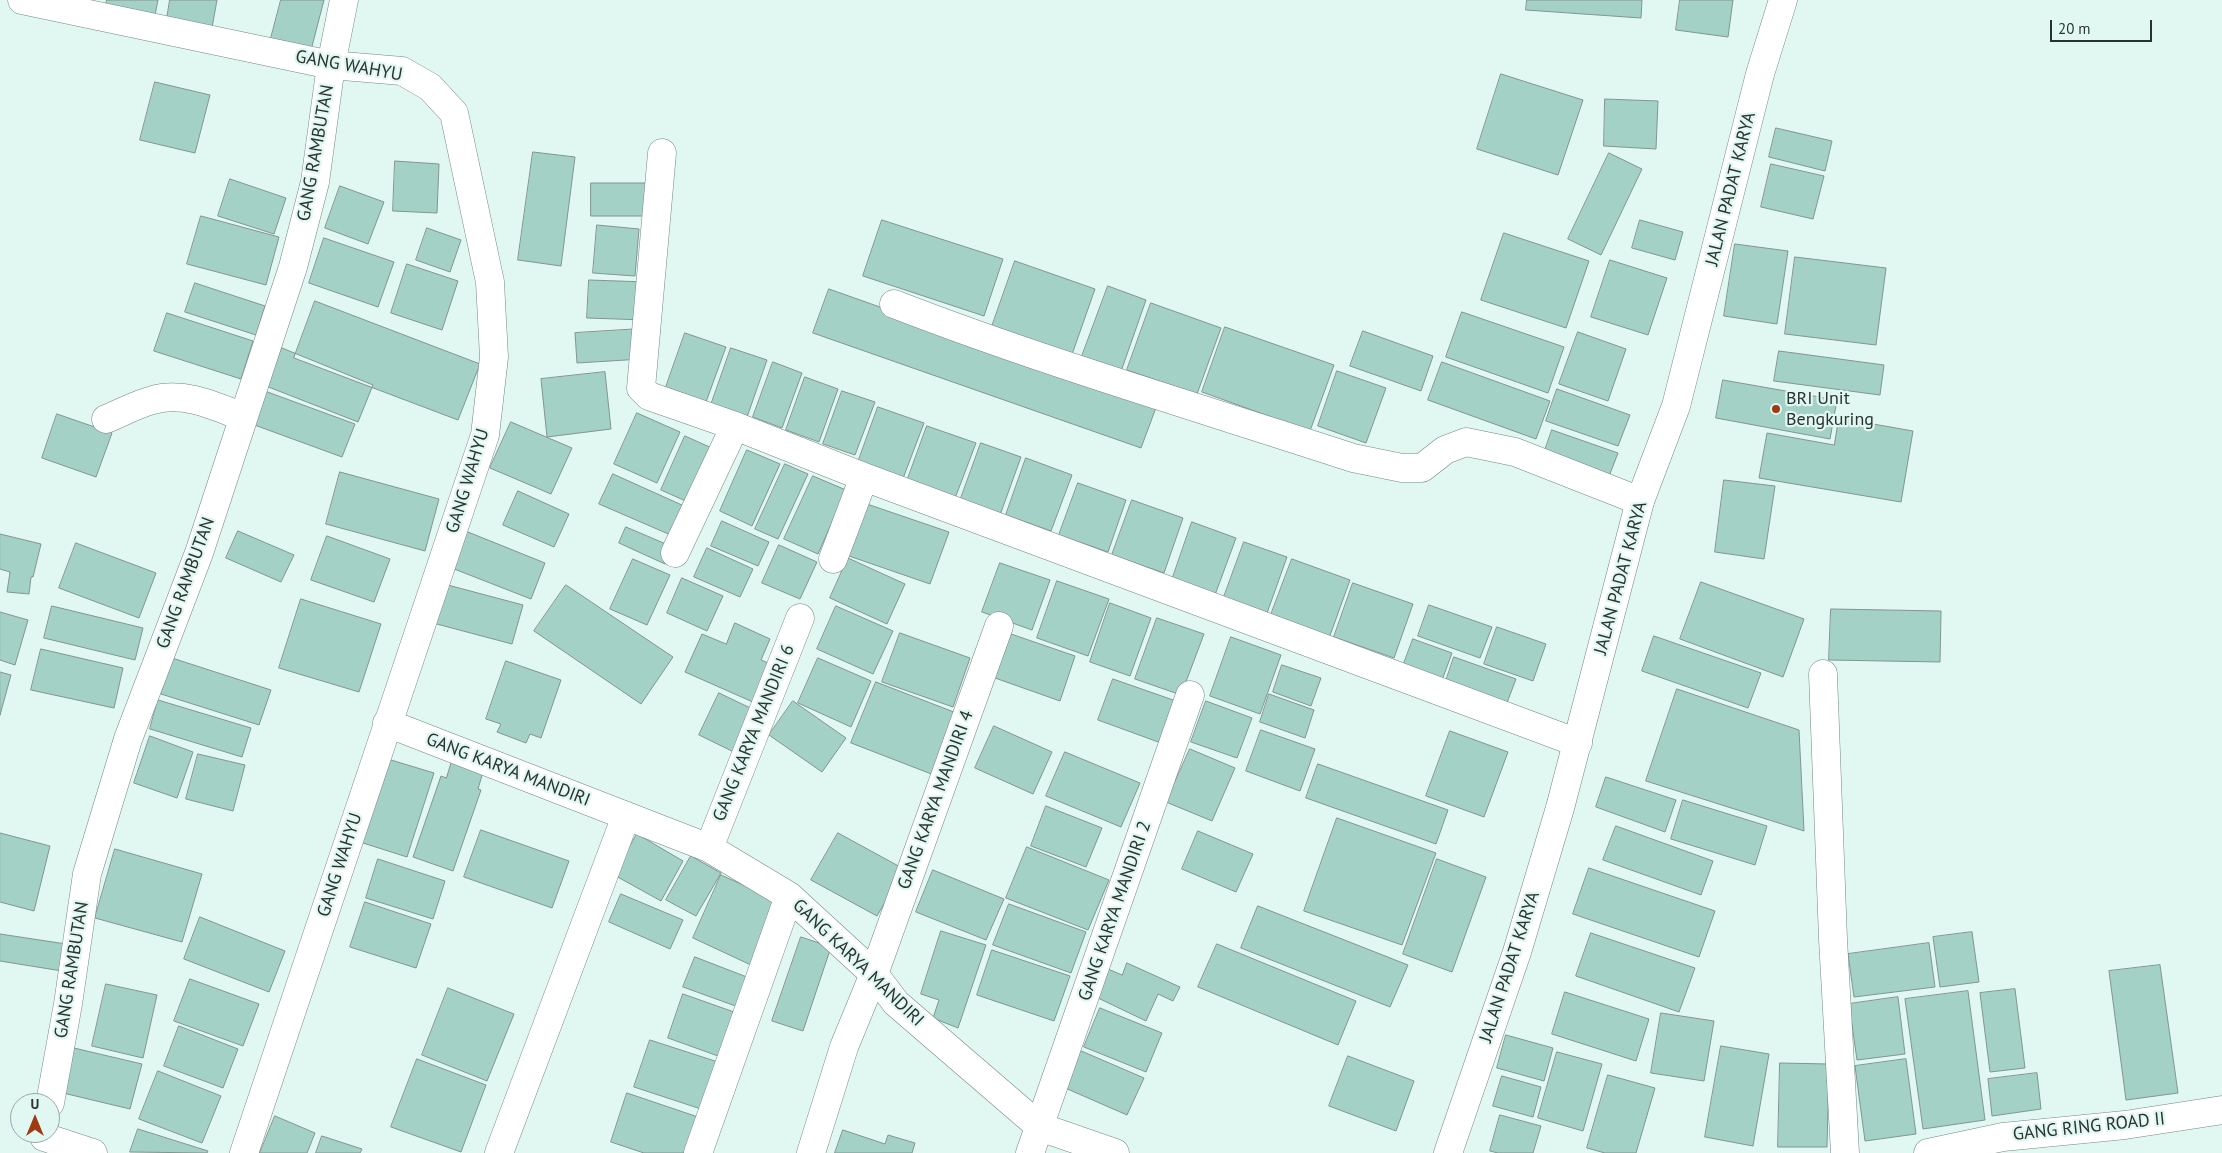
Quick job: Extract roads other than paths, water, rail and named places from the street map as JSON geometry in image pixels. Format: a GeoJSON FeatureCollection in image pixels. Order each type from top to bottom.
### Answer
{"type":"FeatureCollection","features":[{"type":"Feature","properties":{"kind":"street","name":"GANG WAHYU"},"geometry":{"type":"LineString","coordinates":[[22,0],[331,65],[402,72],[430,87],[454,114],[490,282],[494,357],[485,435],[244,1153]]}},
{"type":"Feature","properties":{"kind":"street","name":"GANG RAMBUTAN"},"geometry":{"type":"LineString","coordinates":[[52,1093],[68,1004],[87,874],[128,738],[199,553],[292,267],[315,182],[331,65],[344,0]]}},
{"type":"Feature","properties":{"kind":"street","name":"JALAN PADAT KARYA"},"geometry":{"type":"LineString","coordinates":[[1448,1153],[1517,952],[1578,742],[1640,501],[1676,406],[1760,74],[1783,0]]}},
{"type":"Feature","properties":{"kind":"street"},"geometry":{"type":"LineString","coordinates":[[662,153],[641,388],[649,396],[735,426],[864,477],[1578,742]]}},
{"type":"Feature","properties":{"kind":"street"},"geometry":{"type":"LineString","coordinates":[[894,304],[958,329],[1062,364],[1353,458],[1402,468],[1422,468],[1445,450],[1466,442],[1515,452],[1640,501]]}},
{"type":"Feature","properties":{"kind":"street"},"geometry":{"type":"LineString","coordinates":[[106,419],[152,400],[180,397],[206,403],[243,417]]}},
{"type":"Feature","properties":{"kind":"street"},"geometry":{"type":"LineString","coordinates":[[676,554],[735,426]]}},
{"type":"Feature","properties":{"kind":"street"},"geometry":{"type":"LineString","coordinates":[[833,559],[864,477]]}},
{"type":"Feature","properties":{"kind":"street","name":"GANG KARYA MANDIRI 6"},"geometry":{"type":"LineString","coordinates":[[709,848],[800,618]]}},
{"type":"Feature","properties":{"kind":"street","name":"GANG KARYA MANDIRI 4"},"geometry":{"type":"LineString","coordinates":[[810,1153],[844,1047],[874,974],[999,626]]}},
{"type":"Feature","properties":{"kind":"street"},"geometry":{"type":"LineString","coordinates":[[1822,674],[1833,939],[1845,1153]]}},
{"type":"Feature","properties":{"kind":"street","name":"GANG KARYA MANDIRI 2"},"geometry":{"type":"LineString","coordinates":[[1030,1153],[1190,695]]}},
{"type":"Feature","properties":{"kind":"street","name":"GANG KARYA MANDIRI"},"geometry":{"type":"LineString","coordinates":[[387,723],[709,848],[789,896],[874,974],[896,1002],[1040,1128],[1115,1153]]}},
{"type":"Feature","properties":{"kind":"street"},"geometry":{"type":"LineString","coordinates":[[499,1153],[626,816]]}},
{"type":"Feature","properties":{"kind":"street"},"geometry":{"type":"LineString","coordinates":[[698,1153],[789,896]]}},
{"type":"Feature","properties":{"kind":"street","name":"GANG RING ROAD II"},"geometry":{"type":"LineString","coordinates":[[1928,1153],[2003,1136],[2126,1125],[2222,1110]]}},
{"type":"Feature","properties":{"kind":"street"},"geometry":{"type":"LineString","coordinates":[[52,1143],[94,1153]]}},
{"type":"Feature","properties":{"kind":"place","name":"BRI Unit Bengkuring"},"geometry":{"type":"Point","coordinates":[1776,409]}}]}
